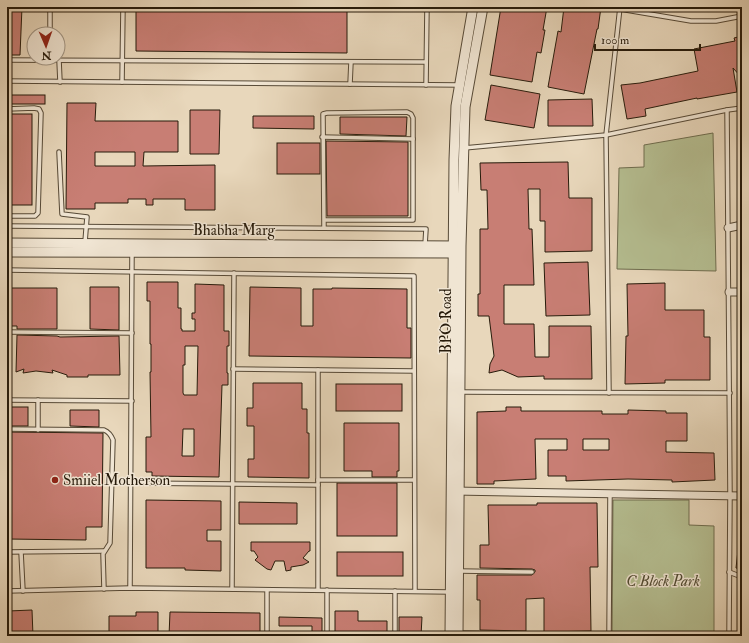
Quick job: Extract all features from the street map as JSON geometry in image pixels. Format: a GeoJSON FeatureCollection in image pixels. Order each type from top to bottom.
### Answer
{"type":"FeatureCollection","features":[{"type":"Feature","properties":{"kind":"street","name":"BPO Road"},"geometry":{"type":"LineString","coordinates":[[457,249],[464,148],[464,85],[473,7]]}},
{"type":"Feature","properties":{"kind":"street","name":"BPO Road"},"geometry":{"type":"LineString","coordinates":[[455,635],[454,592],[457,249],[454,150],[456,106],[464,85],[482,7]]}},
{"type":"Feature","properties":{"kind":"street"},"geometry":{"type":"LineString","coordinates":[[728,228],[742,225]]}},
{"type":"Feature","properties":{"kind":"street","name":"Bhabha Marg"},"geometry":{"type":"LineString","coordinates":[[7,243],[85,243],[132,248],[457,249]]}},
{"type":"Feature","properties":{"kind":"street","name":"Bhabha Marg"},"geometry":{"type":"LineString","coordinates":[[7,252],[132,248],[425,245],[457,249]]}},
{"type":"Feature","properties":{"kind":"street"},"geometry":{"type":"LineString","coordinates":[[728,292],[742,292]]}},
{"type":"Feature","properties":{"kind":"street","name":"BPO Road"},"geometry":{"type":"LineString","coordinates":[[454,592],[458,571],[455,491]]}},
{"type":"Feature","properties":{"kind":"street"},"geometry":{"type":"LineString","coordinates":[[455,491],[742,496]]}},
{"type":"Feature","properties":{"kind":"lane"},"geometry":{"type":"LineString","coordinates":[[50,7],[50,26]]}},
{"type":"Feature","properties":{"kind":"lane"},"geometry":{"type":"LineString","coordinates":[[122,82],[123,7]]}},
{"type":"Feature","properties":{"kind":"lane"},"geometry":{"type":"LineString","coordinates":[[426,85],[427,7]]}},
{"type":"Feature","properties":{"kind":"lane"},"geometry":{"type":"LineString","coordinates":[[608,393],[606,135],[620,8],[691,21],[716,21],[742,16]]}},
{"type":"Feature","properties":{"kind":"lane"},"geometry":{"type":"LineString","coordinates":[[7,60],[26,60]]}},
{"type":"Feature","properties":{"kind":"lane"},"geometry":{"type":"LineString","coordinates":[[66,60],[426,62]]}},
{"type":"Feature","properties":{"kind":"lane"},"geometry":{"type":"LineString","coordinates":[[350,84],[351,62]]}},
{"type":"Feature","properties":{"kind":"lane"},"geometry":{"type":"LineString","coordinates":[[59,66],[60,82]]}},
{"type":"Feature","properties":{"kind":"lane"},"geometry":{"type":"LineString","coordinates":[[7,81],[464,85]]}},
{"type":"Feature","properties":{"kind":"lane"},"geometry":{"type":"LineString","coordinates":[[7,109],[34,108],[39,109],[41,113],[38,213],[36,216],[9,216],[9,226],[426,229],[425,245]]}},
{"type":"Feature","properties":{"kind":"lane"},"geometry":{"type":"LineString","coordinates":[[454,150],[606,135],[742,108]]}},
{"type":"Feature","properties":{"kind":"lane"},"geometry":{"type":"LineString","coordinates":[[727,110],[730,393],[729,636]]}},
{"type":"Feature","properties":{"kind":"lane"},"geometry":{"type":"LineString","coordinates":[[324,228],[322,137],[323,114],[407,112],[411,114],[413,118],[414,229]]}},
{"type":"Feature","properties":{"kind":"lane"},"geometry":{"type":"LineString","coordinates":[[322,137],[413,139]]}},
{"type":"Feature","properties":{"kind":"lane"},"geometry":{"type":"LineString","coordinates":[[59,152],[62,214],[87,216],[85,243]]}},
{"type":"Feature","properties":{"kind":"lane"},"geometry":{"type":"LineString","coordinates":[[324,220],[413,220]]}},
{"type":"Feature","properties":{"kind":"lane"},"geometry":{"type":"LineString","coordinates":[[130,588],[132,248]]}},
{"type":"Feature","properties":{"kind":"lane"},"geometry":{"type":"LineString","coordinates":[[7,270],[414,276],[415,591]]}},
{"type":"Feature","properties":{"kind":"lane"},"geometry":{"type":"LineString","coordinates":[[232,589],[234,273]]}},
{"type":"Feature","properties":{"kind":"lane"},"geometry":{"type":"LineString","coordinates":[[7,332],[132,333]]}},
{"type":"Feature","properties":{"kind":"lane"},"geometry":{"type":"LineString","coordinates":[[233,368],[414,371]]}},
{"type":"Feature","properties":{"kind":"lane"},"geometry":{"type":"LineString","coordinates":[[318,370],[318,590]]}},
{"type":"Feature","properties":{"kind":"lane"},"geometry":{"type":"LineString","coordinates":[[456,392],[730,393]]}},
{"type":"Feature","properties":{"kind":"lane"},"geometry":{"type":"LineString","coordinates":[[7,400],[132,401]]}},
{"type":"Feature","properties":{"kind":"lane"},"geometry":{"type":"LineString","coordinates":[[38,400],[38,430]]}},
{"type":"Feature","properties":{"kind":"lane"},"geometry":{"type":"LineString","coordinates":[[7,430],[104,430],[111,436],[113,440],[110,543],[103,554],[104,589]]}},
{"type":"Feature","properties":{"kind":"lane"},"geometry":{"type":"LineString","coordinates":[[318,480],[414,480]]}},
{"type":"Feature","properties":{"kind":"lane"},"geometry":{"type":"LineString","coordinates":[[131,483],[318,484]]}},
{"type":"Feature","properties":{"kind":"lane"},"geometry":{"type":"LineString","coordinates":[[609,636],[610,493]]}},
{"type":"Feature","properties":{"kind":"lane"},"geometry":{"type":"LineString","coordinates":[[7,552],[104,551]]}},
{"type":"Feature","properties":{"kind":"lane"},"geometry":{"type":"LineString","coordinates":[[21,552],[23,591]]}},
{"type":"Feature","properties":{"kind":"lane"},"geometry":{"type":"LineString","coordinates":[[458,571],[532,572]]}},
{"type":"Feature","properties":{"kind":"lane"},"geometry":{"type":"LineString","coordinates":[[729,572],[742,577]]}},
{"type":"Feature","properties":{"kind":"lane"},"geometry":{"type":"LineString","coordinates":[[7,592],[130,588],[454,592]]}},
{"type":"Feature","properties":{"kind":"lane"},"geometry":{"type":"LineString","coordinates":[[267,590],[267,636]]}},
{"type":"Feature","properties":{"kind":"lane"},"geometry":{"type":"LineString","coordinates":[[327,590],[328,636]]}},
{"type":"Feature","properties":{"kind":"lane"},"geometry":{"type":"LineString","coordinates":[[395,591],[395,636]]}},
{"type":"Feature","properties":{"kind":"lane"},"geometry":{"type":"LineString","coordinates":[[455,635],[529,634]]}},
{"type":"Feature","properties":{"kind":"green space"},"geometry":{"type":"Polygon","coordinates":[[[713,133],[716,271],[617,269],[619,168],[644,167],[644,145],[713,133]]]}},
{"type":"Feature","properties":{"kind":"green space","name":"C Block Park"},"geometry":{"type":"Polygon","coordinates":[[[613,500],[689,500],[689,525],[714,526],[714,636],[612,636],[613,500]]]}},
{"type":"Feature","properties":{"kind":"building"},"geometry":{"type":"Polygon","coordinates":[[[7,7],[22,7],[20,55],[7,55],[7,7]]]}},
{"type":"Feature","properties":{"kind":"building"},"geometry":{"type":"Polygon","coordinates":[[[136,7],[347,7],[347,53],[136,51],[136,7]]]}},
{"type":"Feature","properties":{"kind":"building"},"geometry":{"type":"Polygon","coordinates":[[[501,7],[547,7],[541,53],[537,52],[532,82],[490,75],[501,7]]]}},
{"type":"Feature","properties":{"kind":"building"},"geometry":{"type":"Polygon","coordinates":[[[564,7],[601,7],[598,29],[584,94],[548,87],[558,31],[561,32],[564,7]]]}},
{"type":"Feature","properties":{"kind":"building"},"geometry":{"type":"Polygon","coordinates":[[[742,36],[742,78],[733,68],[737,92],[697,98],[645,109],[646,116],[627,119],[621,85],[640,83],[698,71],[694,49],[735,41],[734,38],[742,36]]]}},
{"type":"Feature","properties":{"kind":"building"},"geometry":{"type":"Polygon","coordinates":[[[491,85],[540,94],[534,128],[485,120],[491,85]]]}},
{"type":"Feature","properties":{"kind":"building"},"geometry":{"type":"Polygon","coordinates":[[[7,95],[45,95],[45,104],[7,104],[7,95]]]}},
{"type":"Feature","properties":{"kind":"building"},"geometry":{"type":"Polygon","coordinates":[[[592,99],[593,126],[548,126],[548,100],[592,99]]]}},
{"type":"Feature","properties":{"kind":"building"},"geometry":{"type":"Polygon","coordinates":[[[67,103],[96,103],[95,121],[178,121],[178,152],[144,152],[143,166],[215,165],[215,210],[185,210],[185,199],[153,199],[153,205],[146,205],[146,199],[128,199],[128,203],[95,203],[95,209],[66,209],[67,103]],[[95,152],[95,166],[135,166],[135,152],[95,152]]]}},
{"type":"Feature","properties":{"kind":"building"},"geometry":{"type":"Polygon","coordinates":[[[190,110],[220,110],[219,154],[190,154],[190,110]]]}},
{"type":"Feature","properties":{"kind":"building"},"geometry":{"type":"Polygon","coordinates":[[[7,114],[32,114],[32,205],[7,205],[7,114]]]}},
{"type":"Feature","properties":{"kind":"building"},"geometry":{"type":"Polygon","coordinates":[[[253,116],[314,116],[314,129],[253,128],[253,116]]]}},
{"type":"Feature","properties":{"kind":"building"},"geometry":{"type":"Polygon","coordinates":[[[340,117],[407,117],[406,136],[340,134],[340,117]]]}},
{"type":"Feature","properties":{"kind":"building"},"geometry":{"type":"Polygon","coordinates":[[[326,141],[408,142],[408,216],[327,216],[326,141]]]}},
{"type":"Feature","properties":{"kind":"building"},"geometry":{"type":"Polygon","coordinates":[[[277,143],[320,143],[320,174],[277,174],[277,143]]]}},
{"type":"Feature","properties":{"kind":"building"},"geometry":{"type":"Polygon","coordinates":[[[568,162],[569,198],[592,198],[592,251],[545,252],[545,221],[540,221],[540,189],[528,189],[529,229],[532,229],[534,285],[504,285],[504,324],[534,324],[535,357],[549,357],[549,326],[591,326],[592,379],[544,379],[544,376],[518,377],[502,370],[489,373],[490,364],[494,356],[489,316],[478,316],[478,294],[480,294],[480,229],[488,229],[487,190],[481,190],[480,163],[568,162]]]}},
{"type":"Feature","properties":{"kind":"building"},"geometry":{"type":"Polygon","coordinates":[[[588,262],[590,315],[546,316],[544,263],[588,262]]]}},
{"type":"Feature","properties":{"kind":"building"},"geometry":{"type":"Polygon","coordinates":[[[147,282],[178,282],[178,308],[181,308],[181,329],[182,331],[195,331],[195,319],[192,319],[192,313],[195,313],[195,284],[224,285],[224,331],[229,331],[229,346],[227,346],[228,385],[222,385],[219,477],[152,476],[152,472],[146,472],[146,437],[151,437],[150,301],[147,301],[147,282]],[[185,346],[183,393],[184,395],[197,395],[198,346],[185,346]],[[183,429],[182,456],[194,456],[194,429],[183,429]]]}},
{"type":"Feature","properties":{"kind":"building"},"geometry":{"type":"Polygon","coordinates":[[[665,283],[665,310],[704,310],[704,337],[710,337],[710,380],[665,380],[665,383],[625,384],[626,336],[628,336],[627,284],[665,283]]]}},
{"type":"Feature","properties":{"kind":"building"},"geometry":{"type":"Polygon","coordinates":[[[90,287],[119,287],[119,330],[90,329],[90,287]]]}},
{"type":"Feature","properties":{"kind":"building"},"geometry":{"type":"Polygon","coordinates":[[[250,287],[301,288],[301,326],[313,326],[313,289],[407,289],[407,328],[411,328],[411,358],[249,356],[250,287]]]}},
{"type":"Feature","properties":{"kind":"building"},"geometry":{"type":"Polygon","coordinates":[[[7,288],[57,288],[57,329],[17,329],[17,326],[7,326],[7,288]]]}},
{"type":"Feature","properties":{"kind":"building"},"geometry":{"type":"Polygon","coordinates":[[[17,335],[60,337],[119,336],[120,375],[88,375],[88,377],[67,377],[67,375],[52,370],[53,373],[36,371],[23,373],[24,369],[16,372],[17,335]]]}},
{"type":"Feature","properties":{"kind":"building"},"geometry":{"type":"Polygon","coordinates":[[[253,383],[302,383],[302,409],[307,409],[307,433],[309,433],[309,478],[248,477],[248,459],[254,459],[254,426],[247,426],[247,408],[253,408],[253,383]]]}},
{"type":"Feature","properties":{"kind":"building"},"geometry":{"type":"Polygon","coordinates":[[[336,384],[402,384],[402,411],[336,411],[336,384]]]}},
{"type":"Feature","properties":{"kind":"building"},"geometry":{"type":"Polygon","coordinates":[[[7,407],[28,407],[28,426],[7,426],[7,407]]]}},
{"type":"Feature","properties":{"kind":"building"},"geometry":{"type":"Polygon","coordinates":[[[506,407],[521,407],[521,411],[602,411],[602,414],[628,414],[628,410],[687,413],[687,441],[666,441],[666,452],[714,453],[715,480],[672,482],[672,480],[628,479],[566,481],[566,476],[548,476],[548,450],[567,450],[567,439],[535,439],[536,479],[494,481],[494,484],[477,484],[477,412],[506,411],[506,407]],[[583,439],[583,450],[609,450],[609,439],[583,439]]]}},
{"type":"Feature","properties":{"kind":"building"},"geometry":{"type":"Polygon","coordinates":[[[70,410],[99,410],[99,427],[70,426],[70,410]]]}},
{"type":"Feature","properties":{"kind":"building"},"geometry":{"type":"Polygon","coordinates":[[[344,423],[399,423],[399,471],[397,471],[397,477],[372,477],[372,471],[344,471],[344,423]]]}},
{"type":"Feature","properties":{"kind":"building","name":"Smiiel Motherson"},"geometry":{"type":"Polygon","coordinates":[[[7,432],[103,433],[102,527],[86,527],[86,540],[7,539],[7,432]]]}},
{"type":"Feature","properties":{"kind":"building"},"geometry":{"type":"Polygon","coordinates":[[[337,483],[397,483],[397,536],[337,536],[337,483]]]}},
{"type":"Feature","properties":{"kind":"building"},"geometry":{"type":"Polygon","coordinates":[[[146,500],[221,501],[221,530],[207,530],[207,541],[221,541],[221,571],[185,570],[185,568],[146,568],[146,500]]]}},
{"type":"Feature","properties":{"kind":"building"},"geometry":{"type":"Polygon","coordinates":[[[239,502],[297,503],[297,524],[239,524],[239,502]]]}},
{"type":"Feature","properties":{"kind":"building"},"geometry":{"type":"Polygon","coordinates":[[[537,503],[597,503],[598,567],[590,567],[591,631],[544,632],[544,598],[526,599],[526,631],[480,630],[480,600],[477,600],[477,575],[532,575],[535,572],[535,570],[532,569],[480,568],[480,545],[489,545],[488,505],[537,505],[537,503]]]}},
{"type":"Feature","properties":{"kind":"building"},"geometry":{"type":"Polygon","coordinates":[[[251,542],[310,542],[310,551],[303,558],[309,562],[303,565],[291,567],[291,570],[286,571],[284,561],[275,561],[271,570],[267,569],[255,560],[258,557],[254,551],[251,551],[251,542]]]}},
{"type":"Feature","properties":{"kind":"building"},"geometry":{"type":"Polygon","coordinates":[[[738,550],[742,551],[742,569],[736,568],[738,550]]]}},
{"type":"Feature","properties":{"kind":"building"},"geometry":{"type":"Polygon","coordinates":[[[337,552],[403,552],[403,576],[337,576],[337,552]]]}},
{"type":"Feature","properties":{"kind":"building"},"geometry":{"type":"Polygon","coordinates":[[[32,610],[33,636],[9,636],[8,611],[32,610]]]}},
{"type":"Feature","properties":{"kind":"building"},"geometry":{"type":"Polygon","coordinates":[[[335,611],[358,611],[358,621],[387,621],[387,636],[335,636],[335,611]]]}},
{"type":"Feature","properties":{"kind":"building"},"geometry":{"type":"Polygon","coordinates":[[[136,612],[158,612],[158,636],[109,636],[109,616],[136,616],[136,612]]]}},
{"type":"Feature","properties":{"kind":"building"},"geometry":{"type":"Polygon","coordinates":[[[170,612],[260,613],[260,636],[169,636],[170,612]]]}},
{"type":"Feature","properties":{"kind":"building"},"geometry":{"type":"Polygon","coordinates":[[[279,617],[322,618],[322,633],[312,633],[312,626],[279,626],[279,617]]]}},
{"type":"Feature","properties":{"kind":"building"},"geometry":{"type":"Polygon","coordinates":[[[399,617],[422,617],[421,636],[399,636],[399,617]]]}},
{"type":"Feature","properties":{"kind":"place","name":"Smiiel Motherson"},"geometry":{"type":"Point","coordinates":[55,480]}}]}
